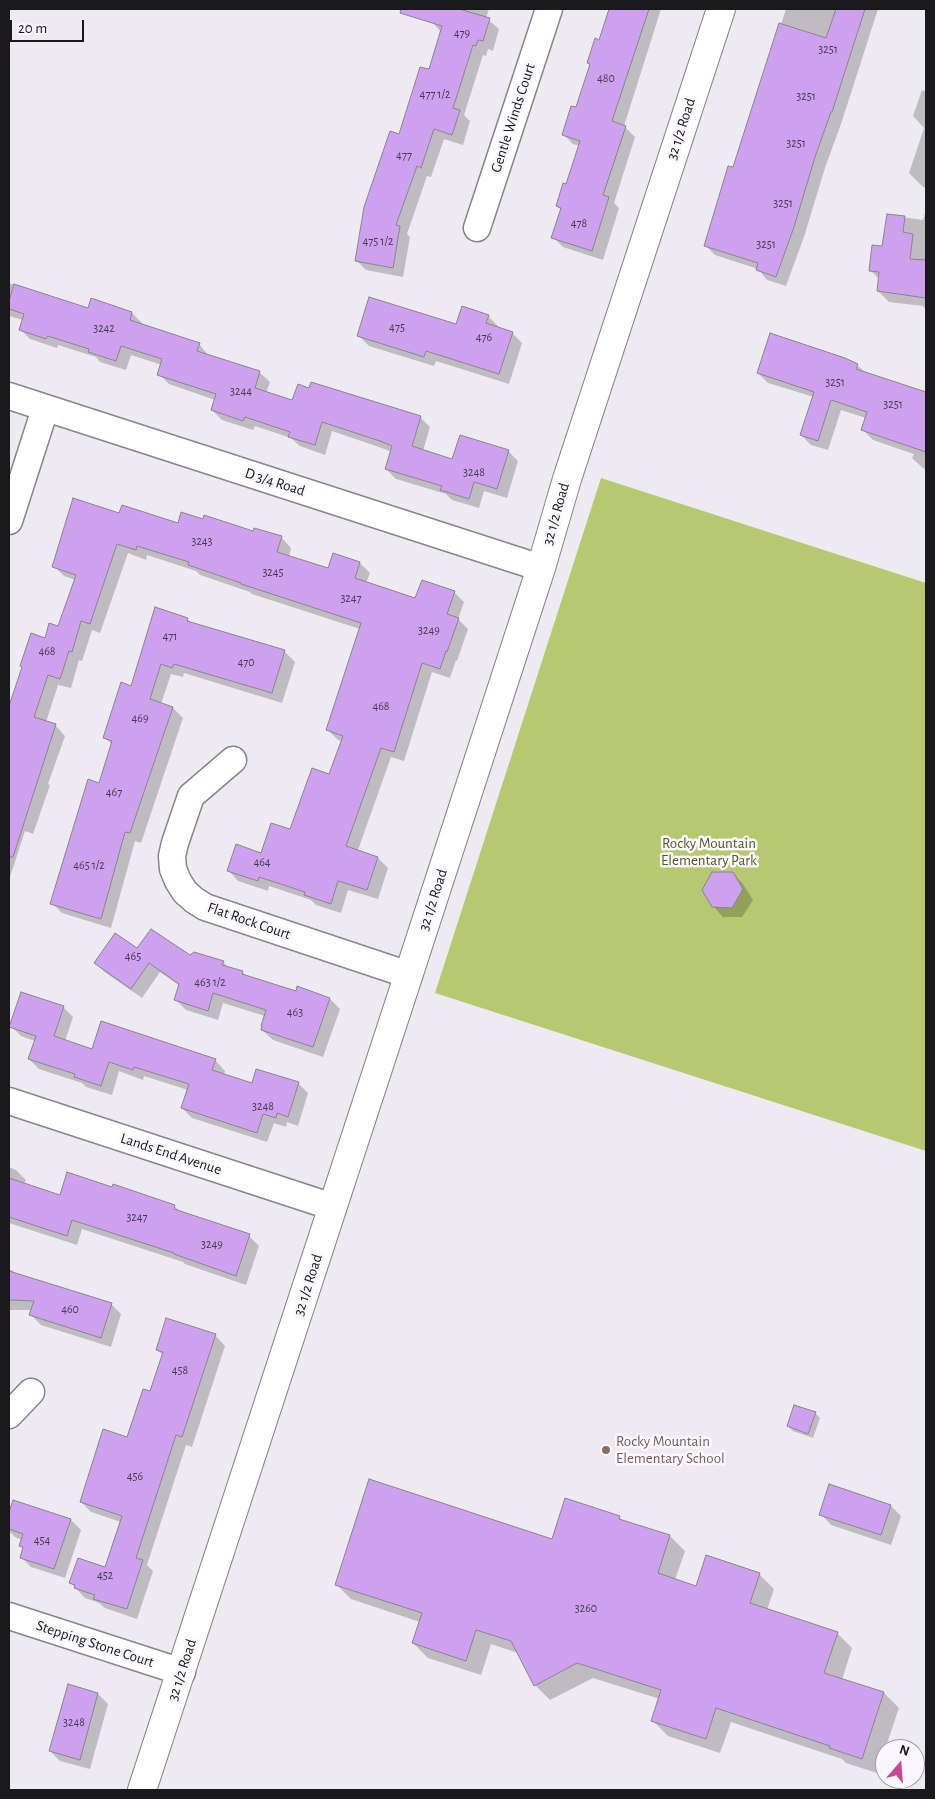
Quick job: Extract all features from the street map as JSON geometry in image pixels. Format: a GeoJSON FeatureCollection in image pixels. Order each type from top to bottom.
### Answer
{"type":"FeatureCollection","features":[{"type":"Feature","properties":{"kind":"street","name":"Gentle Winds Court"},"geometry":{"type":"LineString","coordinates":[[477,228],[549,9]]}},
{"type":"Feature","properties":{"kind":"street","name":"32 1/2 Road"},"geometry":{"type":"LineString","coordinates":[[142,1790],[409,975],[541,568],[570,470],[721,9]]}},
{"type":"Feature","properties":{"kind":"street","name":"D 3/4 Road"},"geometry":{"type":"LineString","coordinates":[[9,396],[541,568]]}},
{"type":"Feature","properties":{"kind":"street"},"geometry":{"type":"LineString","coordinates":[[9,521],[45,409]]}},
{"type":"Feature","properties":{"kind":"street","name":"Flat Rock Court"},"geometry":{"type":"LineString","coordinates":[[233,760],[191,796],[172,856],[173,869],[185,892],[205,907],[409,975]]}},
{"type":"Feature","properties":{"kind":"street","name":"Lands End Avenue"},"geometry":{"type":"LineString","coordinates":[[9,1101],[333,1207]]}},
{"type":"Feature","properties":{"kind":"street"},"geometry":{"type":"LineString","coordinates":[[9,1414],[31,1392]]}},
{"type":"Feature","properties":{"kind":"street","name":"Stepping Stone Court"},"geometry":{"type":"LineString","coordinates":[[9,1616],[182,1672]]}},
{"type":"Feature","properties":{"kind":"green space","name":"Rocky Mountain Elementary Park"},"geometry":{"type":"Polygon","coordinates":[[[601,478],[926,583],[926,1151],[435,993],[601,478]]]}},
{"type":"Feature","properties":{"kind":"building"},"geometry":{"type":"Polygon","coordinates":[[[401,9],[459,9],[490,18],[483,41],[478,40],[476,46],[473,45],[453,108],[460,110],[452,135],[434,129],[421,168],[417,166],[396,225],[400,226],[393,268],[355,261],[364,207],[390,131],[399,134],[420,67],[429,69],[442,26],[400,13],[401,9]]]}},
{"type":"Feature","properties":{"kind":"building"},"geometry":{"type":"Polygon","coordinates":[[[609,9],[649,9],[612,121],[626,126],[603,195],[609,197],[592,251],[551,238],[561,208],[556,206],[563,183],[566,184],[580,141],[562,135],[571,106],[576,107],[590,64],[587,63],[595,38],[599,40],[609,9]]]}},
{"type":"Feature","properties":{"kind":"building"},"geometry":{"type":"Polygon","coordinates":[[[836,9],[865,9],[776,277],[756,270],[758,263],[704,246],[728,166],[733,167],[779,23],[826,38],[836,9]]]}},
{"type":"Feature","properties":{"kind":"building"},"geometry":{"type":"Polygon","coordinates":[[[887,214],[905,216],[903,232],[913,234],[910,259],[926,260],[926,298],[877,291],[879,272],[869,271],[872,245],[882,246],[887,214]]]}},
{"type":"Feature","properties":{"kind":"building"},"geometry":{"type":"Polygon","coordinates":[[[14,284],[88,308],[91,298],[132,312],[130,320],[200,343],[197,351],[260,371],[255,388],[292,400],[298,384],[309,388],[311,382],[421,416],[412,446],[452,459],[460,435],[509,450],[497,489],[474,482],[469,499],[440,490],[442,486],[385,469],[392,446],[380,441],[322,422],[315,445],[288,437],[290,432],[245,417],[243,421],[211,410],[216,394],[157,375],[162,359],[121,346],[116,361],[88,352],[89,349],[48,336],[46,339],[19,330],[24,314],[9,309],[9,301],[14,284]]]}},
{"type":"Feature","properties":{"kind":"building"},"geometry":{"type":"Polygon","coordinates":[[[369,297],[456,324],[462,306],[489,315],[486,323],[513,332],[499,374],[426,351],[424,357],[357,336],[369,297]]]}},
{"type":"Feature","properties":{"kind":"building"},"geometry":{"type":"Polygon","coordinates":[[[770,333],[845,358],[858,364],[856,369],[926,392],[926,452],[861,430],[867,412],[831,400],[818,441],[800,435],[814,392],[757,373],[770,333]]]}},
{"type":"Feature","properties":{"kind":"building"},"geometry":{"type":"Polygon","coordinates":[[[73,498],[119,513],[122,505],[178,523],[181,512],[203,519],[204,515],[253,531],[254,528],[282,536],[277,552],[328,568],[333,553],[360,562],[355,578],[415,598],[422,580],[455,591],[447,614],[459,618],[440,669],[422,663],[394,752],[381,748],[346,846],[378,857],[367,890],[338,881],[331,904],[304,895],[305,892],[259,877],[258,881],[227,871],[236,844],[261,853],[271,823],[290,829],[312,768],[329,774],[343,736],[326,730],[361,623],[241,584],[188,565],[189,562],[137,546],[136,550],[117,544],[90,624],[81,621],[72,652],[69,651],[60,679],[48,675],[34,717],[56,724],[13,857],[9,857],[9,706],[31,633],[45,638],[49,623],[58,626],[76,575],[52,567],[73,498]]]}},
{"type":"Feature","properties":{"kind":"building"},"geometry":{"type":"Polygon","coordinates":[[[155,607],[188,618],[187,621],[285,650],[272,693],[174,664],[172,668],[161,664],[150,699],[173,707],[130,833],[125,832],[101,919],[50,904],[88,779],[99,783],[112,741],[103,738],[121,682],[131,686],[155,607]]]}},
{"type":"Feature","properties":{"kind":"building"},"geometry":{"type":"Polygon","coordinates":[[[712,872],[733,872],[743,889],[732,908],[712,907],[702,890],[712,872]]]}},
{"type":"Feature","properties":{"kind":"building"},"geometry":{"type":"Polygon","coordinates":[[[151,929],[190,955],[194,952],[224,961],[222,965],[243,971],[242,974],[296,991],[297,986],[330,998],[313,1047],[261,1030],[266,1010],[213,993],[208,1011],[174,1000],[179,984],[149,963],[131,989],[94,963],[115,933],[137,948],[151,929]]]}},
{"type":"Feature","properties":{"kind":"building"},"geometry":{"type":"Polygon","coordinates":[[[21,992],[64,1006],[54,1036],[92,1049],[101,1021],[216,1059],[212,1070],[252,1083],[256,1069],[299,1082],[288,1117],[277,1113],[276,1118],[263,1114],[257,1133],[181,1108],[189,1084],[134,1067],[133,1070],[109,1062],[101,1086],[74,1077],[75,1074],[28,1059],[36,1036],[9,1027],[21,992]]]}},
{"type":"Feature","properties":{"kind":"building"},"geometry":{"type":"Polygon","coordinates":[[[67,1172],[112,1187],[113,1184],[175,1205],[174,1209],[250,1234],[236,1276],[174,1253],[72,1220],[67,1236],[9,1217],[9,1178],[60,1195],[67,1172]]]}},
{"type":"Feature","properties":{"kind":"building"},"geometry":{"type":"Polygon","coordinates":[[[9,1271],[112,1303],[101,1338],[29,1315],[34,1301],[9,1300],[9,1271]]]}},
{"type":"Feature","properties":{"kind":"building"},"geometry":{"type":"Polygon","coordinates":[[[166,1318],[216,1334],[182,1437],[176,1435],[136,1558],[143,1560],[127,1609],[93,1599],[95,1595],[74,1588],[75,1585],[69,1583],[78,1558],[105,1567],[122,1516],[80,1502],[103,1429],[127,1437],[143,1389],[150,1391],[163,1352],[156,1350],[166,1318]]]}},
{"type":"Feature","properties":{"kind":"building"},"geometry":{"type":"Polygon","coordinates":[[[794,1405],[816,1412],[808,1434],[787,1426],[794,1405]]]}},
{"type":"Feature","properties":{"kind":"building"},"geometry":{"type":"Polygon","coordinates":[[[369,1479],[552,1539],[565,1498],[620,1516],[619,1519],[670,1535],[658,1573],[696,1586],[706,1555],[760,1573],[750,1603],[838,1632],[824,1673],[884,1692],[862,1759],[829,1748],[830,1746],[716,1708],[706,1739],[651,1721],[661,1690],[577,1663],[534,1686],[511,1641],[476,1630],[466,1661],[412,1643],[422,1613],[335,1585],[369,1479]]]}},
{"type":"Feature","properties":{"kind":"building"},"geometry":{"type":"Polygon","coordinates":[[[829,1484],[891,1505],[881,1535],[819,1515],[829,1484]]]}},
{"type":"Feature","properties":{"kind":"building"},"geometry":{"type":"Polygon","coordinates":[[[13,1500],[71,1519],[54,1569],[20,1558],[23,1547],[19,1546],[23,1534],[9,1529],[9,1512],[13,1500]]]}},
{"type":"Feature","properties":{"kind":"building"},"geometry":{"type":"Polygon","coordinates":[[[68,1684],[98,1693],[80,1760],[49,1751],[68,1684]]]}},
{"type":"Feature","properties":{"kind":"place","name":"Rocky Mountain Elementary School"},"geometry":{"type":"Point","coordinates":[606,1450]}}]}
